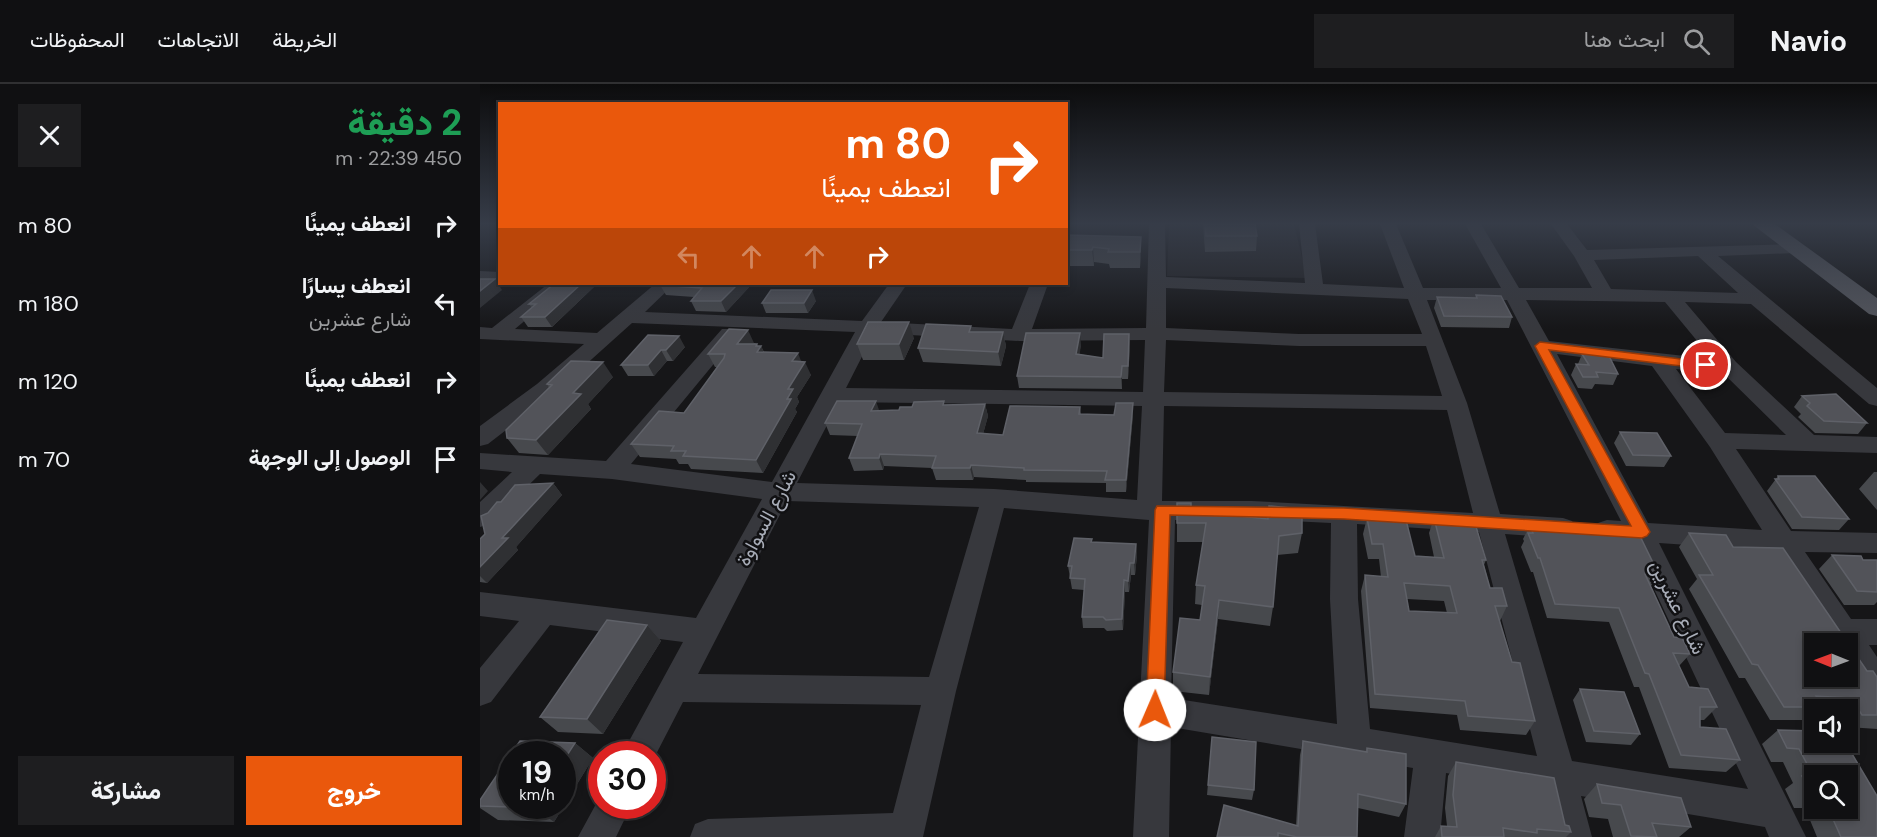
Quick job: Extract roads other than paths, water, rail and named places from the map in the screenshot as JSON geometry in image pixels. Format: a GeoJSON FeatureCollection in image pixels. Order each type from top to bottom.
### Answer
{"type":"FeatureCollection","features":[{"type":"Feature","properties":{"kind":"main road"},"geometry":{"type":"LineString","coordinates":[[1809,259],[1877,309]]}},
{"type":"Feature","properties":{"kind":"main road"},"geometry":{"type":"LineString","coordinates":[[1827,259],[1877,294]]}},
{"type":"Feature","properties":{"kind":"street"},"geometry":{"type":"LineString","coordinates":[[1151,837],[1155,710],[1156,510],[1152,399],[1158,259]]}},
{"type":"Feature","properties":{"kind":"street"},"geometry":{"type":"LineString","coordinates":[[1311,259],[1315,290]]}},
{"type":"Feature","properties":{"kind":"street"},"geometry":{"type":"LineString","coordinates":[[1402,259],[1456,403],[1574,837]]}},
{"type":"Feature","properties":{"kind":"street","name":"شارع عشرين"},"geometry":{"type":"LineString","coordinates":[[1493,259],[1642,532],[1782,824]]}},
{"type":"Feature","properties":{"kind":"street"},"geometry":{"type":"LineString","coordinates":[[1584,259],[1605,294]]}},
{"type":"Feature","properties":{"kind":"street"},"geometry":{"type":"LineString","coordinates":[[1711,259],[1877,399]]}},
{"type":"Feature","properties":{"kind":"street"},"geometry":{"type":"LineString","coordinates":[[480,276],[498,277]]}},
{"type":"Feature","properties":{"kind":"street"},"geometry":{"type":"LineString","coordinates":[[1158,282],[1415,294],[1605,294],[1756,298]]}},
{"type":"Feature","properties":{"kind":"street"},"geometry":{"type":"LineString","coordinates":[[487,334],[558,285]]}},
{"type":"Feature","properties":{"kind":"street"},"geometry":{"type":"LineString","coordinates":[[480,438],[545,389],[664,285]]}},
{"type":"Feature","properties":{"kind":"street","name":"شارع السواوة"},"geometry":{"type":"LineString","coordinates":[[646,741],[868,326],[897,285]]}},
{"type":"Feature","properties":{"kind":"street"},"geometry":{"type":"LineString","coordinates":[[1020,335],[1039,285]]}},
{"type":"Feature","properties":{"kind":"street"},"geometry":{"type":"LineString","coordinates":[[1671,297],[1729,367],[1808,443]]}},
{"type":"Feature","properties":{"kind":"street"},"geometry":{"type":"LineString","coordinates":[[629,317],[741,320],[1020,335],[1155,334],[1299,340],[1434,340]]}},
{"type":"Feature","properties":{"kind":"street"},"geometry":{"type":"LineString","coordinates":[[612,470],[741,320]]}},
{"type":"Feature","properties":{"kind":"street"},"geometry":{"type":"LineString","coordinates":[[487,334],[602,339]]}},
{"type":"Feature","properties":{"kind":"street"},"geometry":{"type":"LineString","coordinates":[[1540,346],[1729,367]]}},
{"type":"Feature","properties":{"kind":"street"},"geometry":{"type":"LineString","coordinates":[[1659,361],[1718,441],[1877,683]]}},
{"type":"Feature","properties":{"kind":"street"},"geometry":{"type":"LineString","coordinates":[[1850,375],[1877,373]]}},
{"type":"Feature","properties":{"kind":"street"},"geometry":{"type":"LineString","coordinates":[[831,395],[1456,403]]}},
{"type":"Feature","properties":{"kind":"street"},"geometry":{"type":"LineString","coordinates":[[1718,441],[1877,445]]}},
{"type":"Feature","properties":{"kind":"street"},"geometry":{"type":"LineString","coordinates":[[480,461],[536,463],[612,470],[781,492],[994,498],[1156,510],[1344,514],[1782,541],[1877,543]]}},
{"type":"Feature","properties":{"kind":"street"},"geometry":{"type":"LineString","coordinates":[[480,517],[536,463]]}},
{"type":"Feature","properties":{"kind":"street"},"geometry":{"type":"LineString","coordinates":[[708,837],[906,834],[940,691],[994,498]]}},
{"type":"Feature","properties":{"kind":"street"},"geometry":{"type":"LineString","coordinates":[[1344,514],[1344,599],[1355,744]]}},
{"type":"Feature","properties":{"kind":"street"},"geometry":{"type":"LineString","coordinates":[[480,604],[705,632]]}},
{"type":"Feature","properties":{"kind":"street"},"geometry":{"type":"LineString","coordinates":[[480,692],[543,612]]}},
{"type":"Feature","properties":{"kind":"street"},"geometry":{"type":"LineString","coordinates":[[1842,632],[1877,632]]}},
{"type":"Feature","properties":{"kind":"street"},"geometry":{"type":"LineString","coordinates":[[674,688],[940,691]]}},
{"type":"Feature","properties":{"kind":"street"},"geometry":{"type":"LineString","coordinates":[[1155,710],[1559,776],[1782,824]]}},
{"type":"Feature","properties":{"kind":"street"},"geometry":{"type":"LineString","coordinates":[[1422,837],[1431,756]]}},
{"type":"Feature","properties":{"kind":"street"},"geometry":{"type":"LineString","coordinates":[[597,837],[606,819]]}}]}
